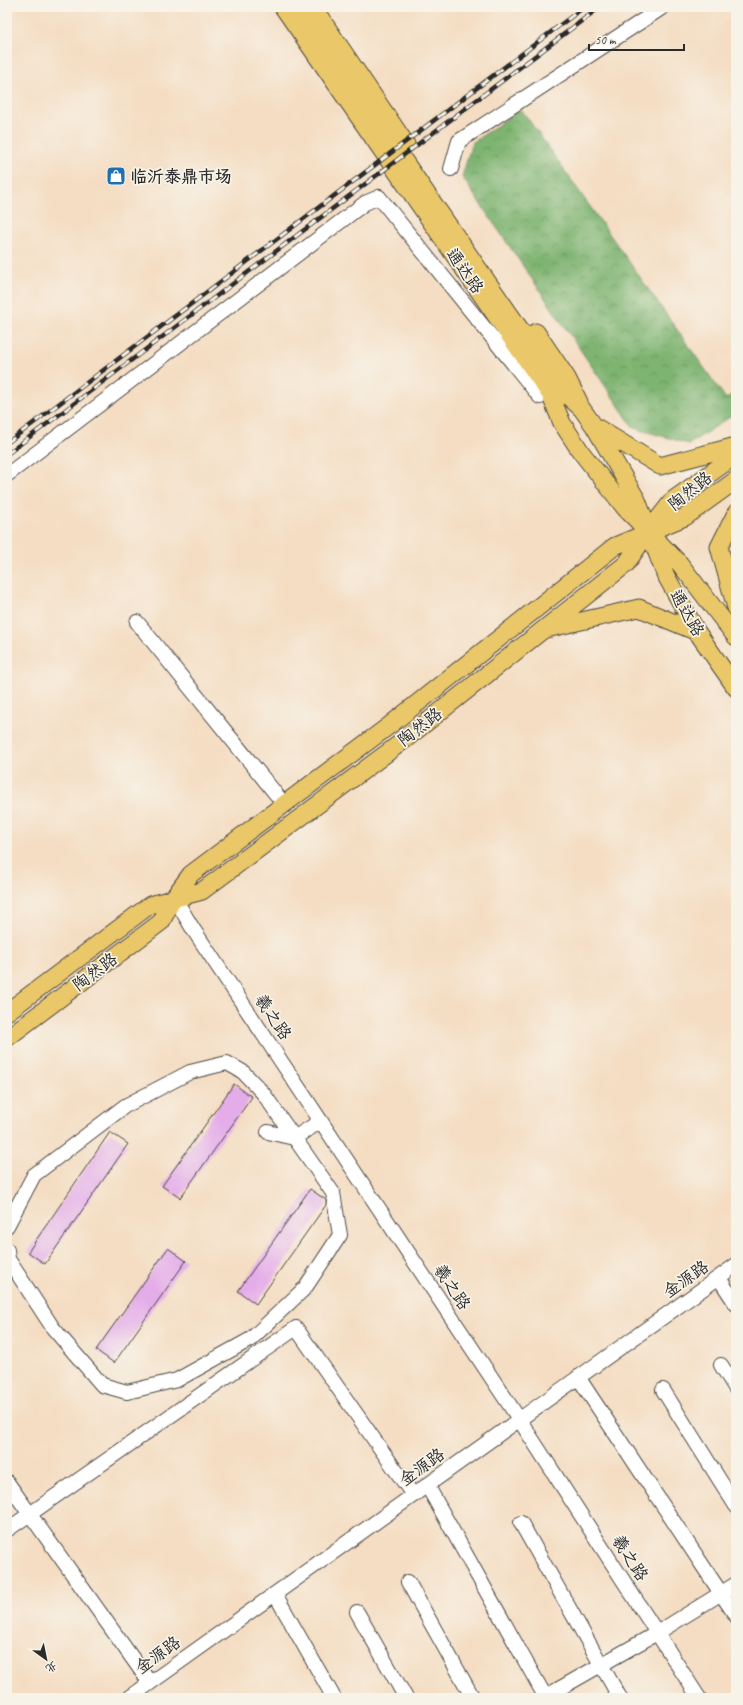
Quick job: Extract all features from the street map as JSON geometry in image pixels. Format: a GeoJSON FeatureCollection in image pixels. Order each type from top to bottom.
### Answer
{"type":"FeatureCollection","features":[{"type":"Feature","properties":{"kind":"main road"},"geometry":{"type":"LineString","coordinates":[[273,7],[540,397],[562,423]]}},
{"type":"Feature","properties":{"kind":"main road","name":"通达路"},"geometry":{"type":"LineString","coordinates":[[283,7],[550,394],[562,423],[581,452],[620,502],[680,564],[736,637]]}},
{"type":"Feature","properties":{"kind":"main road","name":"通达路"},"geometry":{"type":"LineString","coordinates":[[298,7],[533,348],[558,387],[582,409],[594,426],[637,500],[665,574],[697,632],[736,688]]}},
{"type":"Feature","properties":{"kind":"main road"},"geometry":{"type":"LineString","coordinates":[[313,7],[568,378],[582,409]]}},
{"type":"Feature","properties":{"kind":"main road"},"geometry":{"type":"LineString","coordinates":[[594,426],[660,466],[736,446]]}},
{"type":"Feature","properties":{"kind":"main road","name":"陶然路"},"geometry":{"type":"LineString","coordinates":[[7,1012],[150,905],[202,891],[403,741],[626,564],[648,532],[673,500],[736,455]]}},
{"type":"Feature","properties":{"kind":"main road","name":"陶然路"},"geometry":{"type":"LineString","coordinates":[[7,1038],[161,922],[174,898],[191,874],[390,725],[615,546],[685,517],[736,480]]}},
{"type":"Feature","properties":{"kind":"main road"},"geometry":{"type":"LineString","coordinates":[[736,513],[719,547],[736,608]]}},
{"type":"Feature","properties":{"kind":"main road"},"geometry":{"type":"LineString","coordinates":[[542,630],[639,608],[697,632]]}},
{"type":"Feature","properties":{"kind":"street"},"geometry":{"type":"LineString","coordinates":[[451,169],[459,140],[663,7]]}},
{"type":"Feature","properties":{"kind":"street"},"geometry":{"type":"LineString","coordinates":[[7,475],[365,203],[379,197],[540,397]]}},
{"type":"Feature","properties":{"kind":"street"},"geometry":{"type":"LineString","coordinates":[[137,622],[284,804]]}},
{"type":"Feature","properties":{"kind":"street","name":"羲之路"},"geometry":{"type":"LineString","coordinates":[[174,898],[193,929],[519,1420],[699,1698]]}},
{"type":"Feature","properties":{"kind":"street"},"geometry":{"type":"LineString","coordinates":[[7,1226],[34,1175],[125,1106],[190,1072],[227,1063],[243,1072],[263,1092],[333,1193],[340,1235],[305,1288],[251,1338],[177,1380],[127,1392],[102,1386],[53,1328],[8,1258],[7,1250]]}},
{"type":"Feature","properties":{"kind":"street"},"geometry":{"type":"LineString","coordinates":[[268,1132],[294,1138],[321,1121]]}},
{"type":"Feature","properties":{"kind":"street","name":"金源路"},"geometry":{"type":"LineString","coordinates":[[129,1698],[736,1265]]}},
{"type":"Feature","properties":{"kind":"street"},"geometry":{"type":"LineString","coordinates":[[719,1278],[736,1304]]}},
{"type":"Feature","properties":{"kind":"street"},"geometry":{"type":"LineString","coordinates":[[7,1530],[296,1328],[413,1495]]}},
{"type":"Feature","properties":{"kind":"street"},"geometry":{"type":"LineString","coordinates":[[721,1365],[736,1388]]}},
{"type":"Feature","properties":{"kind":"street"},"geometry":{"type":"LineString","coordinates":[[578,1377],[736,1616]]}},
{"type":"Feature","properties":{"kind":"street"},"geometry":{"type":"LineString","coordinates":[[663,1390],[736,1506]]}},
{"type":"Feature","properties":{"kind":"street"},"geometry":{"type":"LineString","coordinates":[[7,1482],[150,1683]]}},
{"type":"Feature","properties":{"kind":"street"},"geometry":{"type":"LineString","coordinates":[[427,1485],[545,1698],[657,1633],[736,1584]]}},
{"type":"Feature","properties":{"kind":"street"},"geometry":{"type":"LineString","coordinates":[[521,1523],[620,1698]]}},
{"type":"Feature","properties":{"kind":"street"},"geometry":{"type":"LineString","coordinates":[[408,1582],[473,1698]]}},
{"type":"Feature","properties":{"kind":"street"},"geometry":{"type":"LineString","coordinates":[[275,1594],[334,1698]]}},
{"type":"Feature","properties":{"kind":"street"},"geometry":{"type":"LineString","coordinates":[[357,1612],[406,1698]]}},
{"type":"Feature","properties":{"kind":"green space"},"geometry":{"type":"Polygon","coordinates":[[[521,109],[726,399],[736,392],[736,413],[689,444],[634,428],[462,177],[472,143],[521,109]]]}},
{"type":"Feature","properties":{"kind":"building"},"geometry":{"type":"Polygon","coordinates":[[[234,1084],[252,1097],[180,1198],[162,1186],[234,1084]]]}},
{"type":"Feature","properties":{"kind":"building"},"geometry":{"type":"Polygon","coordinates":[[[110,1132],[128,1144],[45,1264],[28,1252],[110,1132]]]}},
{"type":"Feature","properties":{"kind":"building"},"geometry":{"type":"Polygon","coordinates":[[[310,1189],[326,1200],[326,1205],[256,1304],[238,1291],[310,1189]]]}},
{"type":"Feature","properties":{"kind":"building"},"geometry":{"type":"Polygon","coordinates":[[[168,1248],[186,1261],[114,1363],[96,1350],[168,1248]]]}},
{"type":"Feature","properties":{"kind":"railway"},"geometry":{"type":"LineString","coordinates":[[7,443],[584,7]]}},
{"type":"Feature","properties":{"kind":"railway"},"geometry":{"type":"LineString","coordinates":[[7,454],[600,7]]}},
{"type":"Feature","properties":{"kind":"place","name":"临沂泰鼎市场"},"geometry":{"type":"Point","coordinates":[116,176]}}]}
